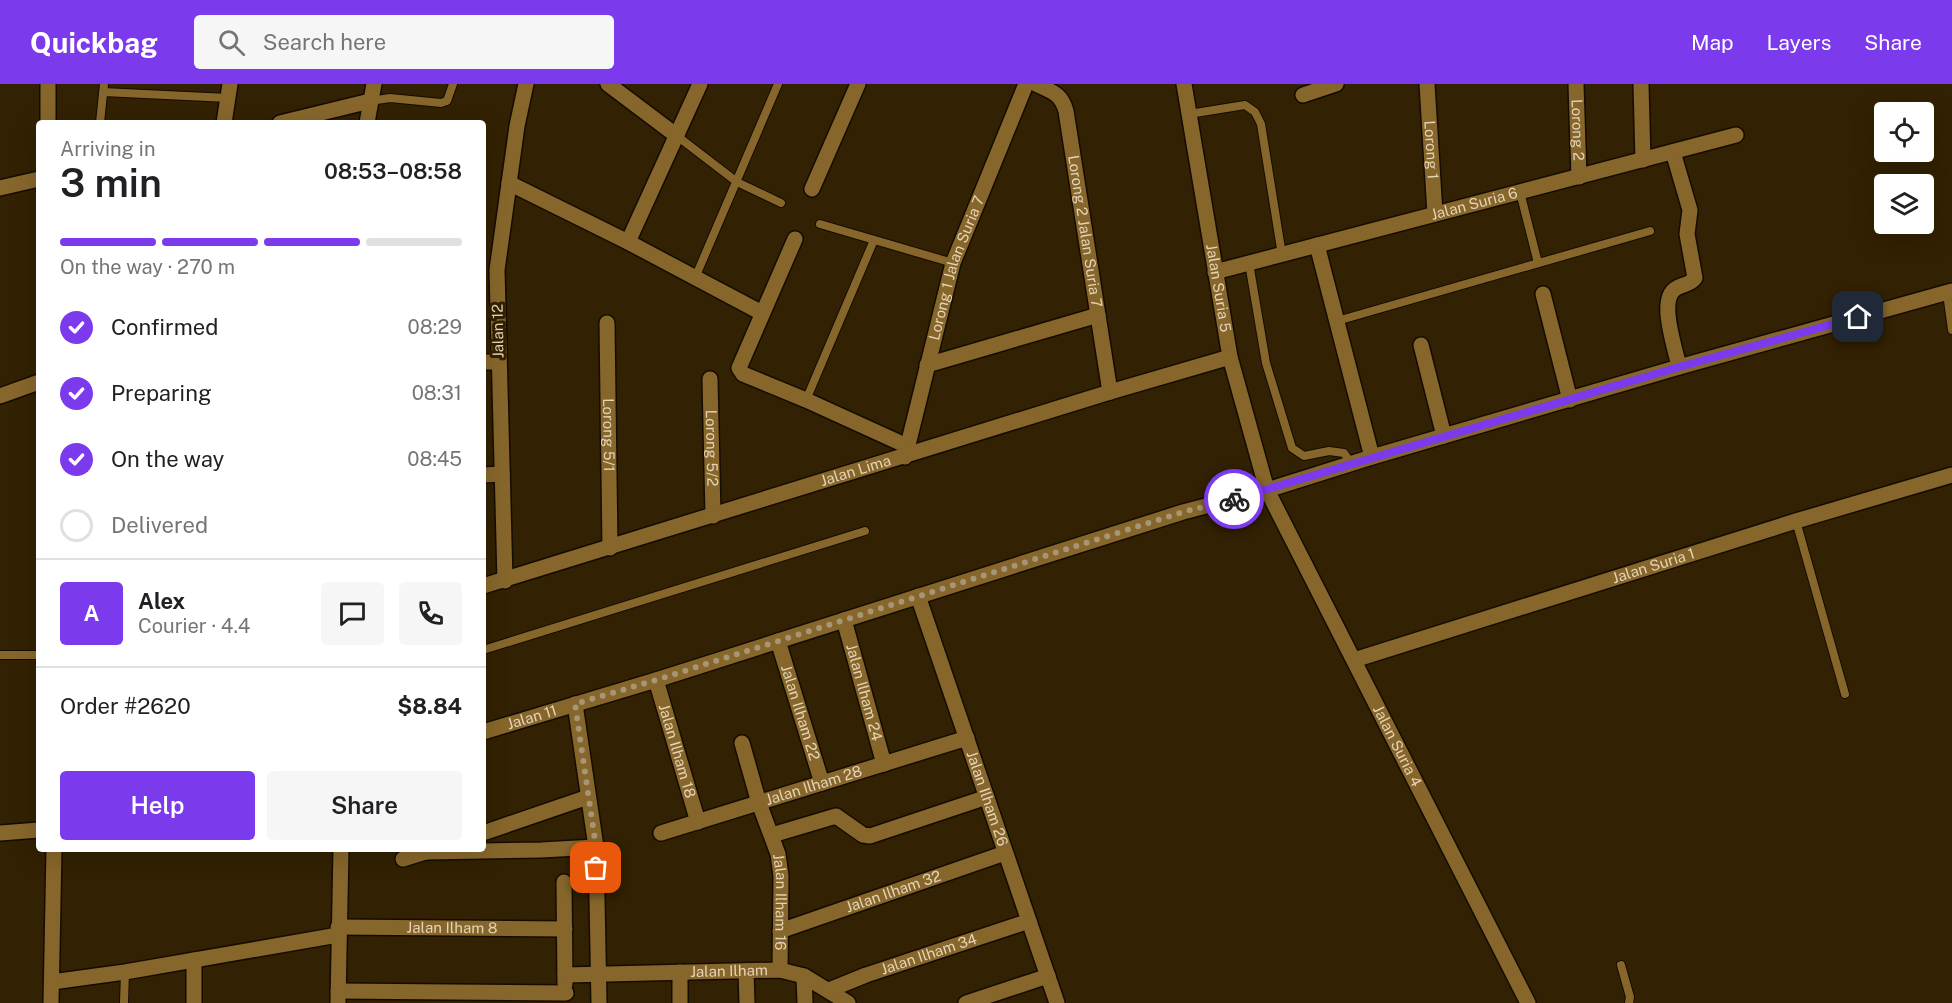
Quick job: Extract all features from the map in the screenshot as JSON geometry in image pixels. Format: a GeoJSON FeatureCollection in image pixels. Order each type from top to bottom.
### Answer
{"type":"FeatureCollection","features":[{"type":"Feature","properties":{"kind":"street"},"geometry":{"type":"LineString","coordinates":[[48,84],[48,120]]}},
{"type":"Feature","properties":{"kind":"street"},"geometry":{"type":"LineString","coordinates":[[367,120],[374,84]]}},
{"type":"Feature","properties":{"kind":"street","name":"Jalan 12"},"geometry":{"type":"LineString","coordinates":[[504,581],[502,474],[491,362],[490,257],[509,183],[526,84]]}},
{"type":"Feature","properties":{"kind":"street"},"geometry":{"type":"LineString","coordinates":[[608,84],[677,136]]}},
{"type":"Feature","properties":{"kind":"street"},"geometry":{"type":"LineString","coordinates":[[628,242],[700,84]]}},
{"type":"Feature","properties":{"kind":"street"},"geometry":{"type":"LineString","coordinates":[[812,189],[858,84]]}},
{"type":"Feature","properties":{"kind":"street","name":"Lorong 1 Jalan Suria 7"},"geometry":{"type":"LineString","coordinates":[[906,452],[953,263],[1026,84]]}},
{"type":"Feature","properties":{"kind":"street","name":"Lorong 2 Jalan Suria 7"},"geometry":{"type":"LineString","coordinates":[[1036,84],[1058,95],[1063,100],[1066,111],[1110,392]]}},
{"type":"Feature","properties":{"kind":"street","name":"Jalan Suria 5"},"geometry":{"type":"LineString","coordinates":[[1184,84],[1230,357],[1267,490]]}},
{"type":"Feature","properties":{"kind":"street"},"geometry":{"type":"LineString","coordinates":[[1303,94],[1336,84]]}},
{"type":"Feature","properties":{"kind":"street","name":"Lorong 1"},"geometry":{"type":"LineString","coordinates":[[1427,84],[1435,214]]}},
{"type":"Feature","properties":{"kind":"street","name":"Lorong 2"},"geometry":{"type":"LineString","coordinates":[[1576,84],[1579,177]]}},
{"type":"Feature","properties":{"kind":"street"},"geometry":{"type":"LineString","coordinates":[[1641,84],[1643,160]]}},
{"type":"Feature","properties":{"kind":"street"},"geometry":{"type":"LineString","coordinates":[[224,120],[229,91]]}},
{"type":"Feature","properties":{"kind":"street"},"geometry":{"type":"LineString","coordinates":[[292,120],[370,101]]}},
{"type":"Feature","properties":{"kind":"street","name":"Jalan Suria 6"},"geometry":{"type":"LineString","coordinates":[[1215,272],[1736,135]]}},
{"type":"Feature","properties":{"kind":"street"},"geometry":{"type":"LineString","coordinates":[[1673,152],[1690,210],[1687,234],[1695,269],[1695,278],[1692,282],[1674,290],[1668,299],[1667,309],[1679,367]]}},
{"type":"Feature","properties":{"kind":"street"},"geometry":{"type":"LineString","coordinates":[[0,188],[36,180]]}},
{"type":"Feature","properties":{"kind":"street"},"geometry":{"type":"LineString","coordinates":[[509,183],[628,242],[762,313]]}},
{"type":"Feature","properties":{"kind":"street"},"geometry":{"type":"LineString","coordinates":[[795,239],[739,368],[743,374],[806,400],[906,452]]}},
{"type":"Feature","properties":{"kind":"street"},"geometry":{"type":"LineString","coordinates":[[1317,245],[1372,457]]}},
{"type":"Feature","properties":{"kind":"street","name":"Jalan 11"},"geometry":{"type":"LineString","coordinates":[[486,731],[656,680],[1183,512],[1267,490],[1351,463],[1679,367],[1950,292]]}},
{"type":"Feature","properties":{"kind":"street"},"geometry":{"type":"LineString","coordinates":[[1543,294],[1570,400]]}},
{"type":"Feature","properties":{"kind":"street"},"geometry":{"type":"LineString","coordinates":[[927,365],[1098,315]]}},
{"type":"Feature","properties":{"kind":"street","name":"Lorong 5/1"},"geometry":{"type":"LineString","coordinates":[[607,323],[610,548]]}},
{"type":"Feature","properties":{"kind":"street"},"geometry":{"type":"LineString","coordinates":[[1421,345],[1444,436]]}},
{"type":"Feature","properties":{"kind":"street","name":"Jalan Lima"},"geometry":{"type":"LineString","coordinates":[[486,585],[713,516],[906,452],[1230,357]]}},
{"type":"Feature","properties":{"kind":"street","name":"Lorong 5/2"},"geometry":{"type":"LineString","coordinates":[[710,379],[713,516]]}},
{"type":"Feature","properties":{"kind":"street"},"geometry":{"type":"LineString","coordinates":[[0,396],[36,382]]}},
{"type":"Feature","properties":{"kind":"street"},"geometry":{"type":"LineString","coordinates":[[486,475],[502,474]]}},
{"type":"Feature","properties":{"kind":"street","name":"Jalan Suria 1"},"geometry":{"type":"LineString","coordinates":[[1354,660],[1796,521],[1952,475]]}},
{"type":"Feature","properties":{"kind":"street","name":"Jalan Suria 4"},"geometry":{"type":"LineString","coordinates":[[1267,490],[1528,1003]]}},
{"type":"Feature","properties":{"kind":"street","name":"Jalan Ilham 26"},"geometry":{"type":"LineString","coordinates":[[918,596],[1057,1003]]}},
{"type":"Feature","properties":{"kind":"street","name":"Jalan Ilham 24"},"geometry":{"type":"LineString","coordinates":[[844,620],[884,764]]}},
{"type":"Feature","properties":{"kind":"street","name":"Jalan Ilham 22"},"geometry":{"type":"LineString","coordinates":[[778,641],[822,783]]}},
{"type":"Feature","properties":{"kind":"street","name":"Jalan Ilham 18"},"geometry":{"type":"LineString","coordinates":[[656,680],[698,822]]}},
{"type":"Feature","properties":{"kind":"street"},"geometry":{"type":"LineString","coordinates":[[575,704],[596,847],[599,1003]]}},
{"type":"Feature","properties":{"kind":"street","name":"Jalan Ilham 28"},"geometry":{"type":"LineString","coordinates":[[661,833],[967,738]]}},
{"type":"Feature","properties":{"kind":"street","name":"Jalan Ilham 16"},"geometry":{"type":"LineString","coordinates":[[742,743],[759,803],[778,854],[780,970]]}},
{"type":"Feature","properties":{"kind":"street"},"geometry":{"type":"LineString","coordinates":[[486,832],[588,797]]}},
{"type":"Feature","properties":{"kind":"street"},"geometry":{"type":"LineString","coordinates":[[772,835],[836,816],[863,835],[870,836],[987,798]]}},
{"type":"Feature","properties":{"kind":"street"},"geometry":{"type":"LineString","coordinates":[[0,833],[36,830]]}},
{"type":"Feature","properties":{"kind":"street"},"geometry":{"type":"LineString","coordinates":[[486,850],[596,847]]}},
{"type":"Feature","properties":{"kind":"street"},"geometry":{"type":"LineString","coordinates":[[51,1003],[54,852]]}},
{"type":"Feature","properties":{"kind":"street"},"geometry":{"type":"LineString","coordinates":[[341,852],[338,997],[566,998],[564,882]]}},
{"type":"Feature","properties":{"kind":"street"},"geometry":{"type":"LineString","coordinates":[[403,859],[428,852]]}},
{"type":"Feature","properties":{"kind":"street","name":"Jalan Ilham 32"},"geometry":{"type":"LineString","coordinates":[[780,931],[1005,853]]}},
{"type":"Feature","properties":{"kind":"street","name":"Jalan Ilham 34"},"geometry":{"type":"LineString","coordinates":[[829,990],[847,981],[1029,921]]}},
{"type":"Feature","properties":{"kind":"street","name":"Jalan Ilham 8"},"geometry":{"type":"LineString","coordinates":[[52,982],[194,960],[338,931],[565,929]]}},
{"type":"Feature","properties":{"kind":"street"},"geometry":{"type":"LineString","coordinates":[[194,960],[194,1003]]}},
{"type":"Feature","properties":{"kind":"street","name":"Jalan Ilham"},"geometry":{"type":"LineString","coordinates":[[565,975],[780,970],[804,976],[848,1003]]}},
{"type":"Feature","properties":{"kind":"street"},"geometry":{"type":"LineString","coordinates":[[746,971],[747,1003]]}},
{"type":"Feature","properties":{"kind":"street"},"geometry":{"type":"LineString","coordinates":[[680,972],[680,1003]]}},
{"type":"Feature","properties":{"kind":"street"},"geometry":{"type":"LineString","coordinates":[[804,976],[804,1003]]}},
{"type":"Feature","properties":{"kind":"street"},"geometry":{"type":"LineString","coordinates":[[966,1003],[1048,976]]}},
{"type":"Feature","properties":{"kind":"lane"},"geometry":{"type":"LineString","coordinates":[[370,101],[390,98],[441,103],[447,101],[453,84]]}},
{"type":"Feature","properties":{"kind":"lane"},"geometry":{"type":"LineString","coordinates":[[695,278],[778,84]]}},
{"type":"Feature","properties":{"kind":"lane"},"geometry":{"type":"LineString","coordinates":[[100,120],[103,88],[229,91]]}},
{"type":"Feature","properties":{"kind":"lane"},"geometry":{"type":"LineString","coordinates":[[1189,114],[1245,105],[1255,112],[1261,124],[1282,255]]}},
{"type":"Feature","properties":{"kind":"lane"},"geometry":{"type":"LineString","coordinates":[[677,136],[737,182],[781,203]]}},
{"type":"Feature","properties":{"kind":"lane"},"geometry":{"type":"LineString","coordinates":[[1520,192],[1538,263]]}},
{"type":"Feature","properties":{"kind":"lane"},"geometry":{"type":"LineString","coordinates":[[820,224],[953,263]]}},
{"type":"Feature","properties":{"kind":"lane"},"geometry":{"type":"LineString","coordinates":[[1337,321],[1650,231]]}},
{"type":"Feature","properties":{"kind":"lane"},"geometry":{"type":"LineString","coordinates":[[806,400],[874,240]]}},
{"type":"Feature","properties":{"kind":"lane"},"geometry":{"type":"LineString","coordinates":[[1249,263],[1266,363],[1292,448],[1304,456],[1329,451],[1344,453],[1351,463]]}},
{"type":"Feature","properties":{"kind":"lane"},"geometry":{"type":"LineString","coordinates":[[1950,292],[1952,330]]}},
{"type":"Feature","properties":{"kind":"lane"},"geometry":{"type":"LineString","coordinates":[[1796,521],[1845,694]]}},
{"type":"Feature","properties":{"kind":"lane"},"geometry":{"type":"LineString","coordinates":[[486,649],[865,531]]}},
{"type":"Feature","properties":{"kind":"lane"},"geometry":{"type":"LineString","coordinates":[[0,655],[36,655]]}},
{"type":"Feature","properties":{"kind":"lane"},"geometry":{"type":"LineString","coordinates":[[1621,965],[1630,997],[1629,1003]]}},
{"type":"Feature","properties":{"kind":"lane"},"geometry":{"type":"LineString","coordinates":[[124,1003],[125,972]]}},
{"type":"Feature","properties":{"kind":"way so far"},"geometry":{"type":"LineString","coordinates":[[596,868],[596,847],[575,704],[1183,512],[1234,499]]}},
{"type":"Feature","properties":{"kind":"route"},"geometry":{"type":"LineString","coordinates":[[1234,499],[1679,367],[1858,317]]}}]}
